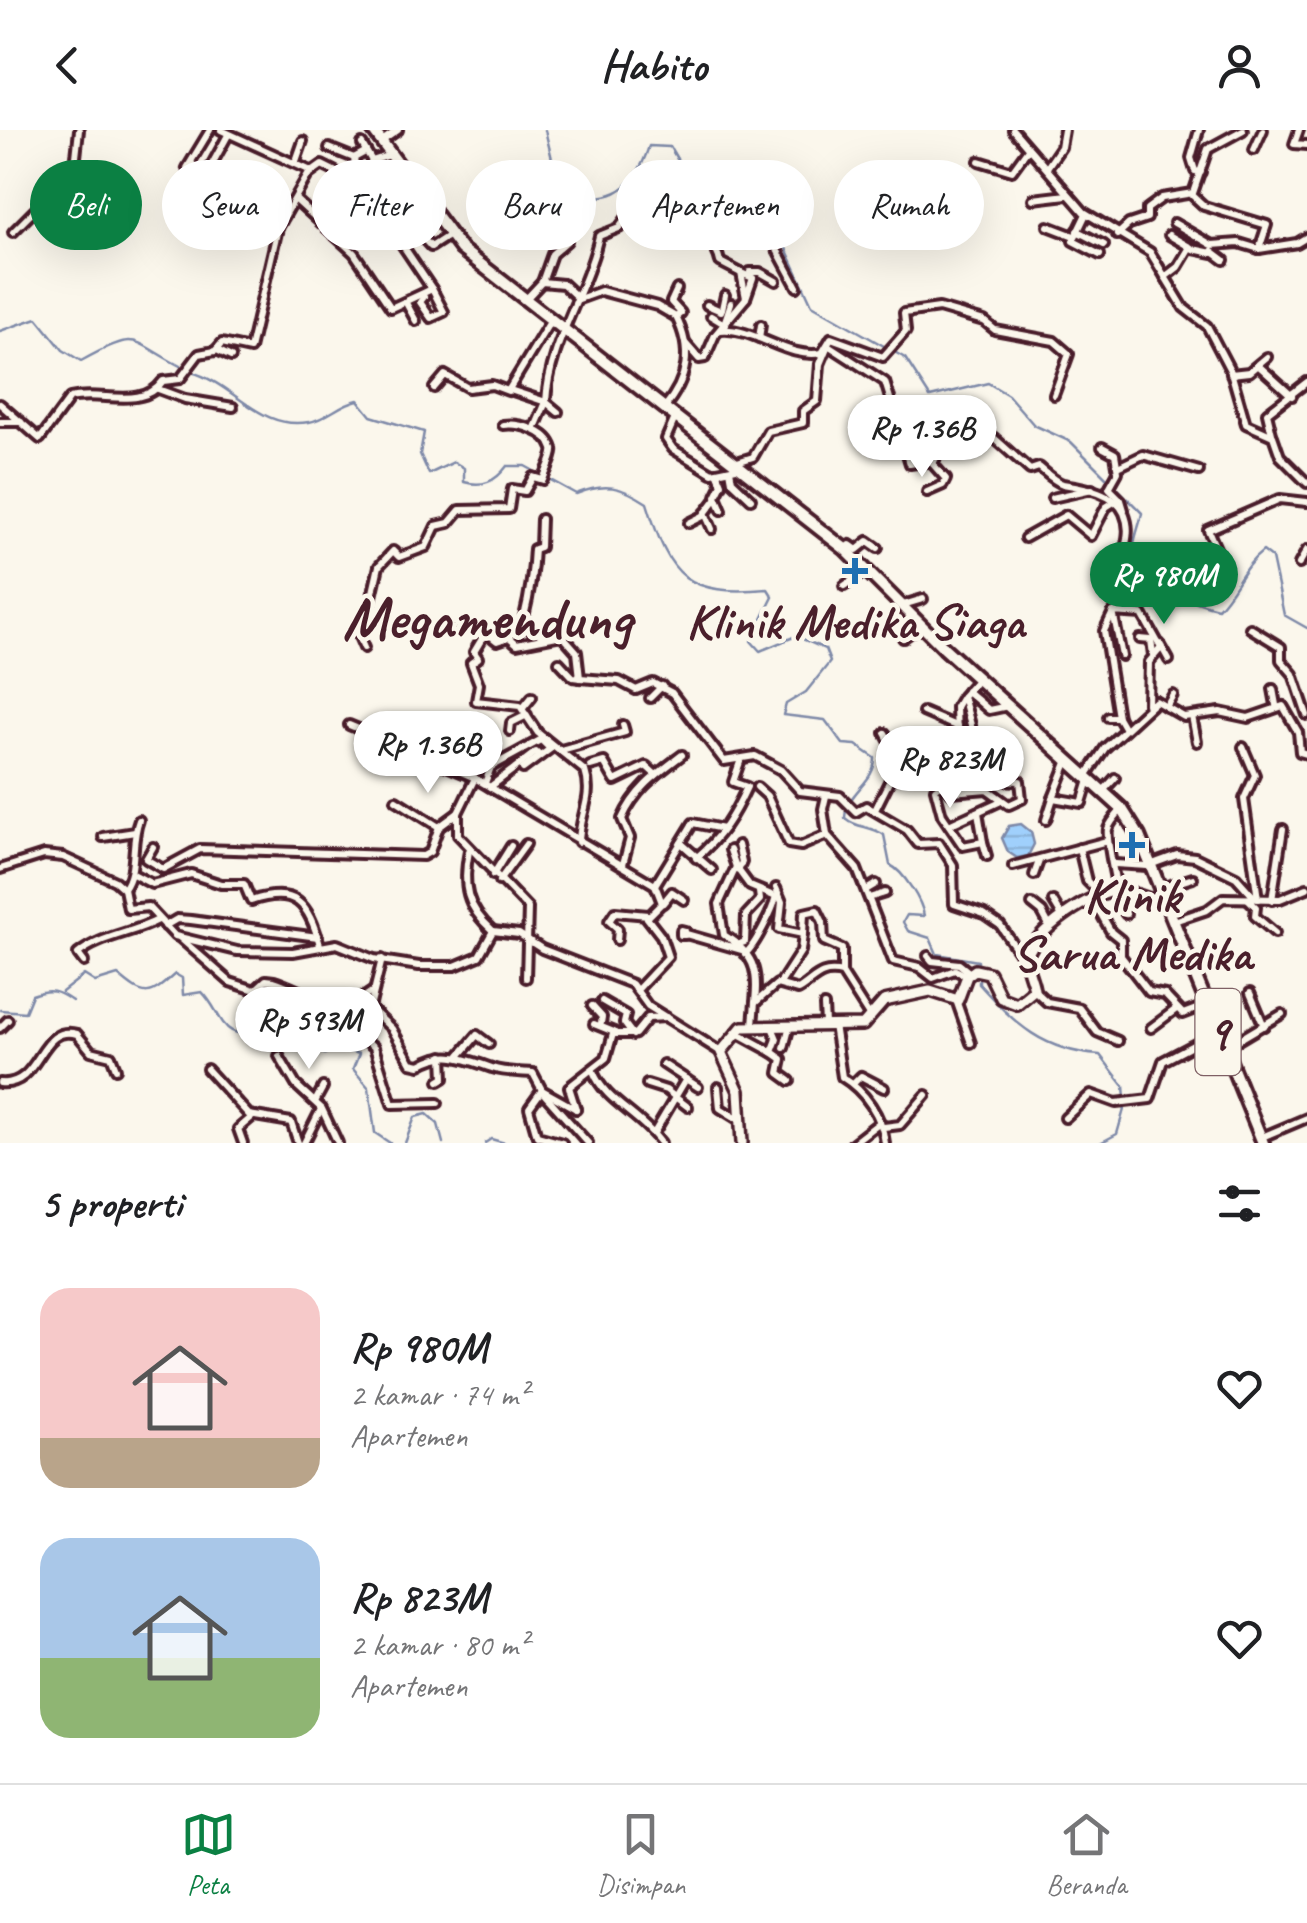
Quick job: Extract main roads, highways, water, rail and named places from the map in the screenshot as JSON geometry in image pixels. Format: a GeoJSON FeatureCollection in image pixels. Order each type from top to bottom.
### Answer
{"type":"FeatureCollection","features":[{"type":"Feature","properties":{"kind":"highway","name":"9"},"geometry":{"type":"LineString","coordinates":[[373,130],[448,236],[735,466],[845,548],[978,679],[1122,809],[1152,865],[1261,1140]]}},
{"type":"Feature","properties":{"kind":"main road"},"geometry":{"type":"LineString","coordinates":[[742,1143],[736,1078],[721,1052],[737,1033],[753,1024],[790,1029],[830,1024],[861,1026],[882,1001],[922,992],[939,992],[956,1000],[974,972],[1009,1004],[1026,1000],[1034,990],[1026,964],[1034,943],[1050,928],[1096,895],[1117,891],[1153,901],[1163,893]]}},
{"type":"Feature","properties":{"kind":"water"},"geometry":{"type":"Polygon","coordinates":[[[1021,824],[1031,832],[1034,844],[1028,856],[1017,858],[1008,852],[1002,838],[1009,826],[1021,824]]]}},
{"type":"Feature","properties":{"kind":"waterway"},"geometry":{"type":"LineString","coordinates":[[545,130],[559,188],[590,197],[615,193],[626,186],[649,146],[670,147],[701,200],[765,227],[784,244],[812,305],[905,358],[930,397],[988,383],[1008,395],[1034,425],[1071,442],[1142,513],[1132,554],[1145,575],[1184,597],[1218,608],[1263,551],[1272,558],[1284,615],[1307,628]]}},
{"type":"Feature","properties":{"kind":"waterway"},"geometry":{"type":"LineString","coordinates":[[0,331],[37,318],[63,350],[81,361],[126,341],[143,345],[184,368]]}},
{"type":"Feature","properties":{"kind":"waterway"},"geometry":{"type":"LineString","coordinates":[[191,372],[221,386],[261,413],[291,423],[315,420],[358,400],[371,416],[424,432],[420,454],[429,474],[454,462],[464,468],[464,482],[477,484],[493,479],[507,466],[525,466],[576,494],[604,487],[629,493],[647,503],[664,549],[686,577],[718,589],[768,589],[773,597],[751,641],[760,651],[796,636],[825,649],[830,662],[806,692],[786,704],[783,715],[825,720],[843,744],[856,745],[875,758],[874,767],[850,801],[845,818],[884,835],[890,865],[906,880],[924,916],[907,915],[903,922],[908,931],[930,938],[937,954],[978,961],[978,967]]}},
{"type":"Feature","properties":{"kind":"waterway"},"geometry":{"type":"LineString","coordinates":[[62,992],[84,975],[95,982],[118,975],[147,992],[175,974],[182,978],[183,995],[202,992],[224,1024],[238,1033],[263,1029],[262,1007],[284,1011],[312,1049],[325,1054],[336,1047],[359,1054],[353,1069],[369,1088],[375,1133],[390,1143]]}},
{"type":"Feature","properties":{"kind":"waterway"},"geometry":{"type":"LineString","coordinates":[[979,975],[979,984],[1032,1033],[1062,1048],[1100,1055],[1124,1086],[1125,1098]]}},
{"type":"Feature","properties":{"kind":"waterway"},"geometry":{"type":"LineString","coordinates":[[0,1010],[25,1012],[32,995],[49,991],[72,1001]]}},
{"type":"Feature","properties":{"kind":"waterway"},"geometry":{"type":"LineString","coordinates":[[1100,1143],[1117,1134],[1125,1106]]}},
{"type":"Feature","properties":{"kind":"waterway"},"geometry":{"type":"LineString","coordinates":[[405,1143],[415,1117],[427,1114],[438,1124],[443,1143]]}},
{"type":"Feature","properties":{"kind":"waterway"},"geometry":{"type":"LineString","coordinates":[[485,1143],[491,1139],[505,1143]]}},
{"type":"Feature","properties":{"kind":"place","name":"Klinik Medika Siaga"},"geometry":{"type":"Point","coordinates":[855,571]}},
{"type":"Feature","properties":{"kind":"place","name":"Klinik Sarua Medika"},"geometry":{"type":"Point","coordinates":[1132,845]}},
{"type":"Feature","properties":{"kind":"district","name":"Megamendung"},"geometry":{"type":"Point","coordinates":[487,617]}}]}
